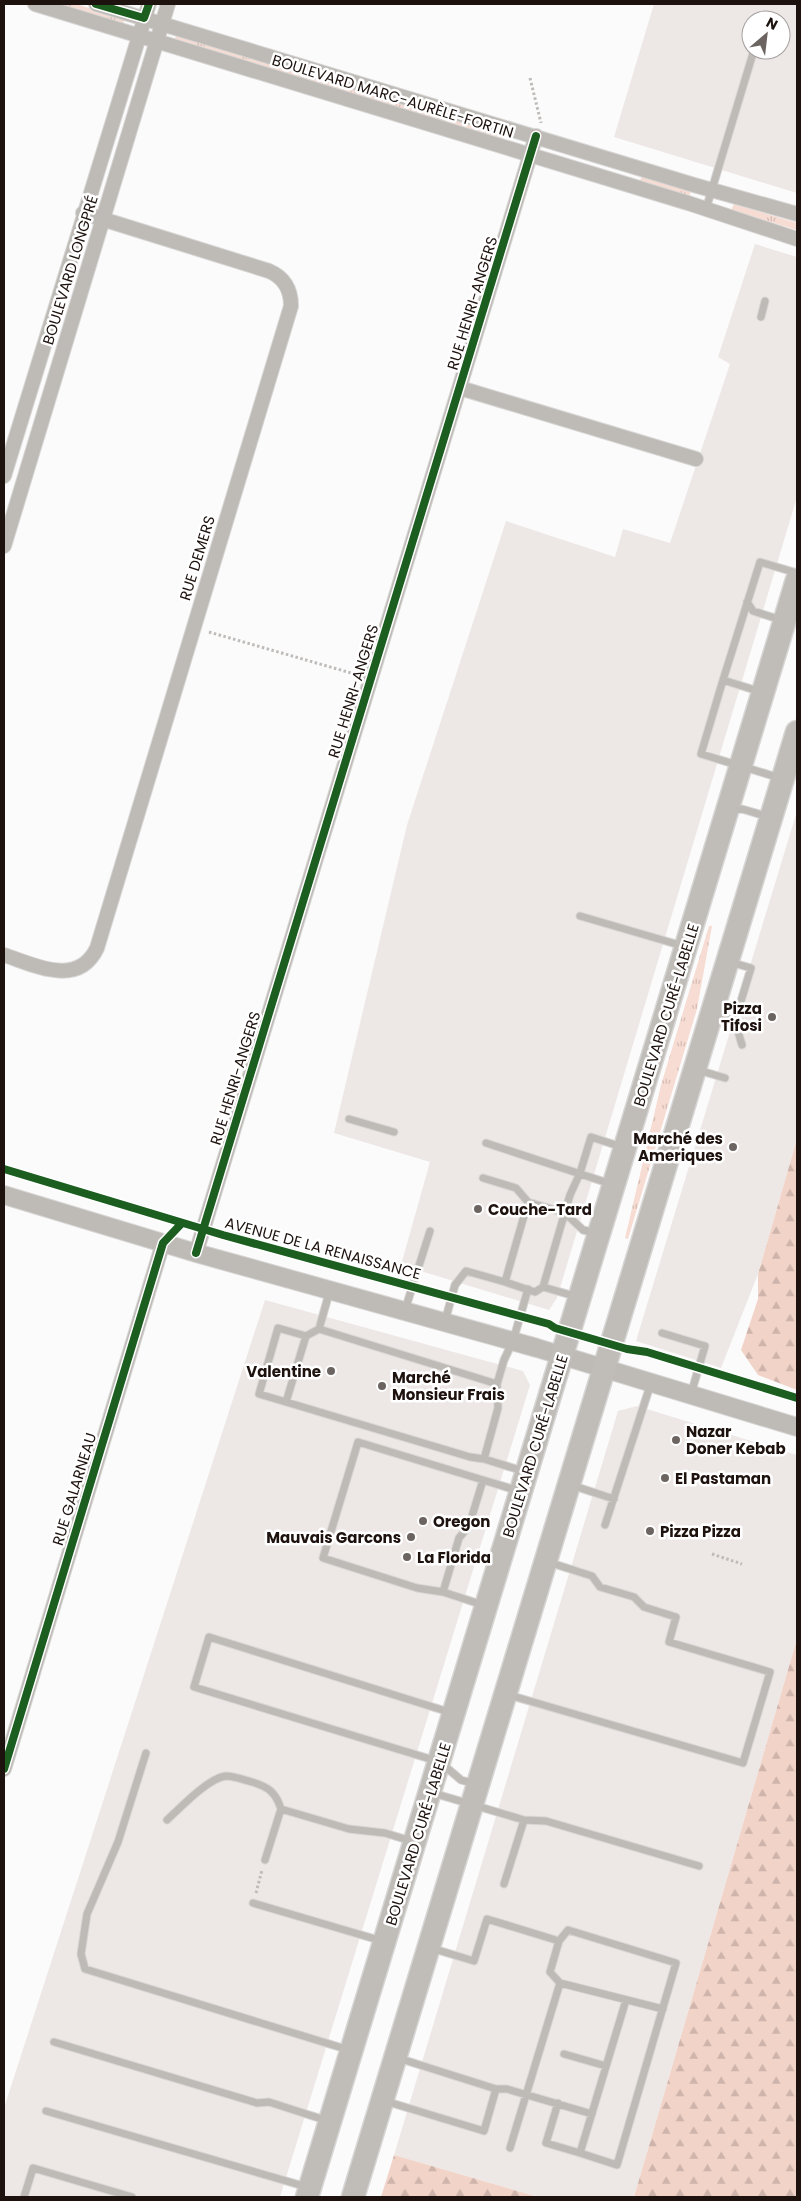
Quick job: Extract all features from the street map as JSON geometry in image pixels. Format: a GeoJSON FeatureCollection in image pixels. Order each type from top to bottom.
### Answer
{"type":"FeatureCollection","features":[{"type":"Feature","properties":{"kind":"main road","name":"BOULEVARD CURÉ-LABELLE"},"geometry":{"type":"LineString","coordinates":[[309,2193],[797,580]]}},
{"type":"Feature","properties":{"kind":"main road"},"geometry":{"type":"LineString","coordinates":[[353,2197],[797,732]]}},
{"type":"Feature","properties":{"kind":"street","name":"BOULEVARD MARC-AURÈLE-FORTIN"},"geometry":{"type":"LineString","coordinates":[[35,4],[531,154],[797,239]]}},
{"type":"Feature","properties":{"kind":"street","name":"BOULEVARD MARC-AURÈLE-FORTIN"},"geometry":{"type":"LineString","coordinates":[[96,4],[539,130],[712,189],[797,214]]}},
{"type":"Feature","properties":{"kind":"street","name":"BOULEVARD LONGPRÉ"},"geometry":{"type":"LineString","coordinates":[[4,476],[83,213],[149,4]]}},
{"type":"Feature","properties":{"kind":"street","name":"BOULEVARD LONGPRÉ"},"geometry":{"type":"LineString","coordinates":[[4,546],[168,4]]}},
{"type":"Feature","properties":{"kind":"street","name":"RUE HENRI-ANGERS"},"geometry":{"type":"LineString","coordinates":[[196,1253],[539,130]]}},
{"type":"Feature","properties":{"kind":"street","name":"RUE DEMERS"},"geometry":{"type":"LineString","coordinates":[[4,955],[68,972],[86,965],[97,948],[290,314],[290,293],[275,274],[83,213]]}},
{"type":"Feature","properties":{"kind":"street","name":"RUE HENRI-ANGERS"},"geometry":{"type":"LineString","coordinates":[[460,388],[696,459]]}},
{"type":"Feature","properties":{"kind":"street"},"geometry":{"type":"LineString","coordinates":[[4,1195],[196,1253],[514,1341],[797,1427]]}},
{"type":"Feature","properties":{"kind":"street","name":"RUE GALARNEAU"},"geometry":{"type":"LineString","coordinates":[[4,1769],[163,1243]]}},
{"type":"Feature","properties":{"kind":"lane"},"geometry":{"type":"LineString","coordinates":[[706,209],[751,60]]}},
{"type":"Feature","properties":{"kind":"lane"},"geometry":{"type":"LineString","coordinates":[[760,317],[765,301]]}},
{"type":"Feature","properties":{"kind":"lane"},"geometry":{"type":"LineString","coordinates":[[783,779],[701,754],[760,562],[797,573]]}},
{"type":"Feature","properties":{"kind":"lane"},"geometry":{"type":"LineString","coordinates":[[747,602],[753,611],[784,621]]}},
{"type":"Feature","properties":{"kind":"lane"},"geometry":{"type":"LineString","coordinates":[[723,680],[763,692]]}},
{"type":"Feature","properties":{"kind":"lane"},"geometry":{"type":"LineString","coordinates":[[727,810],[742,809],[772,817]]}},
{"type":"Feature","properties":{"kind":"lane"},"geometry":{"type":"LineString","coordinates":[[580,916],[686,947]]}},
{"type":"Feature","properties":{"kind":"lane"},"geometry":{"type":"LineString","coordinates":[[728,961],[751,968],[735,1020],[742,1045]]}},
{"type":"Feature","properties":{"kind":"lane"},"geometry":{"type":"LineString","coordinates":[[712,1014],[735,1020]]}},
{"type":"Feature","properties":{"kind":"lane"},"geometry":{"type":"LineString","coordinates":[[695,1069],[725,1078]]}},
{"type":"Feature","properties":{"kind":"lane"},"geometry":{"type":"LineString","coordinates":[[350,1119],[394,1132]]}},
{"type":"Feature","properties":{"kind":"lane"},"geometry":{"type":"LineString","coordinates":[[445,1321],[455,1285],[466,1271],[535,1292],[543,1287],[565,1213],[591,1137],[625,1148]]}},
{"type":"Feature","properties":{"kind":"lane"},"geometry":{"type":"LineString","coordinates":[[486,1143],[614,1185]]}},
{"type":"Feature","properties":{"kind":"lane"},"geometry":{"type":"LineString","coordinates":[[483,1178],[516,1188],[528,1202],[565,1213],[583,1230],[599,1234]]}},
{"type":"Feature","properties":{"kind":"lane"},"geometry":{"type":"LineString","coordinates":[[505,1282],[528,1202]]}},
{"type":"Feature","properties":{"kind":"lane"},"geometry":{"type":"LineString","coordinates":[[405,1310],[430,1231]]}},
{"type":"Feature","properties":{"kind":"lane"},"geometry":{"type":"LineString","coordinates":[[543,1287],[580,1298]]}},
{"type":"Feature","properties":{"kind":"lane"},"geometry":{"type":"LineString","coordinates":[[319,1329],[330,1289]]}},
{"type":"Feature","properties":{"kind":"lane"},"geometry":{"type":"LineString","coordinates":[[484,1459],[498,1408],[497,1384],[504,1360],[514,1341],[528,1290]]}},
{"type":"Feature","properties":{"kind":"lane"},"geometry":{"type":"LineString","coordinates":[[497,1384],[319,1329],[306,1336],[278,1328],[258,1394],[470,1457],[484,1459],[524,1482]]}},
{"type":"Feature","properties":{"kind":"lane"},"geometry":{"type":"LineString","coordinates":[[662,1333],[705,1346],[691,1394]]}},
{"type":"Feature","properties":{"kind":"lane"},"geometry":{"type":"LineString","coordinates":[[286,1402],[306,1336]]}},
{"type":"Feature","properties":{"kind":"lane"},"geometry":{"type":"LineString","coordinates":[[605,1525],[651,1382]]}},
{"type":"Feature","properties":{"kind":"lane"},"geometry":{"type":"LineString","coordinates":[[487,1606],[443,1592],[417,1588],[323,1558],[358,1442],[483,1480],[524,1482]]}},
{"type":"Feature","properties":{"kind":"lane"},"geometry":{"type":"LineString","coordinates":[[443,1592],[459,1538],[469,1526],[483,1480]]}},
{"type":"Feature","properties":{"kind":"lane"},"geometry":{"type":"LineString","coordinates":[[570,1485],[614,1499]]}},
{"type":"Feature","properties":{"kind":"lane"},"geometry":{"type":"LineString","coordinates":[[506,1694],[743,1764],[770,1672],[669,1642],[676,1617],[644,1607],[634,1597],[600,1587],[592,1576],[547,1561]]}},
{"type":"Feature","properties":{"kind":"lane"},"geometry":{"type":"LineString","coordinates":[[455,1714],[209,1638],[194,1687],[440,1762],[475,1795],[524,1820],[546,1821],[699,1866]]}},
{"type":"Feature","properties":{"kind":"lane"},"geometry":{"type":"LineString","coordinates":[[146,1753],[111,1860],[87,1914],[81,1954],[85,1969],[352,2051]]}},
{"type":"Feature","properties":{"kind":"lane"},"geometry":{"type":"LineString","coordinates":[[167,1820],[207,1785],[226,1776],[266,1787],[275,1794],[281,1810],[265,1860]]}},
{"type":"Feature","properties":{"kind":"lane"},"geometry":{"type":"LineString","coordinates":[[431,1792],[475,1795]]}},
{"type":"Feature","properties":{"kind":"lane"},"geometry":{"type":"LineString","coordinates":[[281,1810],[350,1829],[384,1833],[415,1843]]}},
{"type":"Feature","properties":{"kind":"lane"},"geometry":{"type":"LineString","coordinates":[[504,1884],[524,1820]]}},
{"type":"Feature","properties":{"kind":"lane"},"geometry":{"type":"LineString","coordinates":[[253,1903],[385,1942]]}},
{"type":"Feature","properties":{"kind":"lane"},"geometry":{"type":"LineString","coordinates":[[429,1948],[474,1961],[487,1919],[560,1940]]}},
{"type":"Feature","properties":{"kind":"lane"},"geometry":{"type":"LineString","coordinates":[[558,2103],[546,2143],[616,2165],[663,2009],[676,1963],[568,1930],[560,1940],[550,1972],[560,1983],[626,2000],[636,2000],[663,2009]]}},
{"type":"Feature","properties":{"kind":"lane"},"geometry":{"type":"LineString","coordinates":[[510,2148],[560,1983]]}},
{"type":"Feature","properties":{"kind":"lane"},"geometry":{"type":"LineString","coordinates":[[580,2153],[626,2000]]}},
{"type":"Feature","properties":{"kind":"lane"},"geometry":{"type":"LineString","coordinates":[[54,2042],[257,2103],[269,2102],[330,2122]]}},
{"type":"Feature","properties":{"kind":"lane"},"geometry":{"type":"LineString","coordinates":[[564,2054],[606,2066]]}},
{"type":"Feature","properties":{"kind":"lane"},"geometry":{"type":"LineString","coordinates":[[396,2058],[496,2089],[507,2088],[592,2114]]}},
{"type":"Feature","properties":{"kind":"lane"},"geometry":{"type":"LineString","coordinates":[[383,2100],[484,2131],[496,2089]]}},
{"type":"Feature","properties":{"kind":"lane"},"geometry":{"type":"LineString","coordinates":[[46,2111],[309,2193]]}},
{"type":"Feature","properties":{"kind":"lane"},"geometry":{"type":"LineString","coordinates":[[24,2197],[33,2168],[132,2197]]}},
{"type":"Feature","properties":{"kind":"path"},"geometry":{"type":"LineString","coordinates":[[530,78],[539,130]]}},
{"type":"Feature","properties":{"kind":"path"},"geometry":{"type":"LineString","coordinates":[[210,632],[359,675]]}},
{"type":"Feature","properties":{"kind":"path"},"geometry":{"type":"LineString","coordinates":[[712,1554],[742,1564]]}},
{"type":"Feature","properties":{"kind":"path"},"geometry":{"type":"LineString","coordinates":[[253,1903],[265,1860]]}},
{"type":"Feature","properties":{"kind":"shaded area"},"geometry":{"type":"Polygon","coordinates":[[[654,4],[797,4],[797,193],[614,137],[654,4]]]}},
{"type":"Feature","properties":{"kind":"shaded area"},"geometry":{"type":"Polygon","coordinates":[[[755,244],[797,257],[797,497],[557,1298],[549,1310],[401,1265],[430,1162],[334,1133],[407,825],[506,521],[615,557],[623,529],[670,543],[730,364],[718,357],[755,244]]]}},
{"type":"Feature","properties":{"kind":"shaded area"},"geometry":{"type":"Polygon","coordinates":[[[797,811],[797,1139],[758,1274],[721,1368],[636,1341],[797,811]]]}},
{"type":"Feature","properties":{"kind":"shaded area"},"geometry":{"type":"Polygon","coordinates":[[[265,1300],[523,1371],[530,1385],[280,2197],[4,2197],[4,2108],[265,1300]]]}},
{"type":"Feature","properties":{"kind":"shaded area"},"geometry":{"type":"Polygon","coordinates":[[[637,1406],[797,1455],[797,1639],[634,2197],[538,2197],[394,2155],[618,1411],[637,1406]]]}},
{"type":"Feature","properties":{"kind":"green space"},"geometry":{"type":"Polygon","coordinates":[[[55,4],[76,4],[125,19],[123,24],[55,4]]]}},
{"type":"Feature","properties":{"kind":"green space"},"geometry":{"type":"Polygon","coordinates":[[[176,34],[506,134],[504,139],[175,40],[176,34]]]}},
{"type":"Feature","properties":{"kind":"green space"},"geometry":{"type":"Polygon","coordinates":[[[642,175],[691,191],[689,196],[640,181],[642,175]]]}},
{"type":"Feature","properties":{"kind":"green space"},"geometry":{"type":"Polygon","coordinates":[[[734,204],[797,223],[797,230],[731,210],[734,204]]]}},
{"type":"Feature","properties":{"kind":"green space"},"geometry":{"type":"Polygon","coordinates":[[[709,926],[712,926],[697,1009],[628,1239],[625,1238],[661,1085],[709,926]]]}},
{"type":"Feature","properties":{"kind":"green space"},"geometry":{"type":"Polygon","coordinates":[[[797,1139],[797,1390],[758,1375],[741,1350],[758,1299],[758,1274],[797,1139]]]}},
{"type":"Feature","properties":{"kind":"green space"},"geometry":{"type":"Polygon","coordinates":[[[797,1639],[797,2197],[634,2197],[797,1639]]]}},
{"type":"Feature","properties":{"kind":"green space"},"geometry":{"type":"Polygon","coordinates":[[[394,2155],[538,2197],[381,2197],[394,2155]]]}},
{"type":"Feature","properties":{"kind":"cycle path"},"geometry":{"type":"LineString","coordinates":[[96,4],[144,18],[149,4]]}},
{"type":"Feature","properties":{"kind":"cycle path"},"geometry":{"type":"LineString","coordinates":[[196,1253],[536,136]]}},
{"type":"Feature","properties":{"kind":"cycle path","name":"AVENUE DE LA RENAISSANCE"},"geometry":{"type":"LineString","coordinates":[[4,1169],[223,1235],[549,1324],[555,1328],[627,1349],[647,1352],[797,1398]]}},
{"type":"Feature","properties":{"kind":"cycle path"},"geometry":{"type":"LineString","coordinates":[[4,1769],[163,1243],[182,1223]]}},
{"type":"Feature","properties":{"kind":"place","name":"Pizza Tifosi"},"geometry":{"type":"Point","coordinates":[772,1017]}},
{"type":"Feature","properties":{"kind":"place","name":"Marché des Ameriques"},"geometry":{"type":"Point","coordinates":[733,1147]}},
{"type":"Feature","properties":{"kind":"place","name":"Couche-Tard"},"geometry":{"type":"Point","coordinates":[478,1209]}},
{"type":"Feature","properties":{"kind":"place","name":"Valentine"},"geometry":{"type":"Point","coordinates":[331,1371]}},
{"type":"Feature","properties":{"kind":"place","name":"Marché Monsieur Frais"},"geometry":{"type":"Point","coordinates":[382,1386]}},
{"type":"Feature","properties":{"kind":"place","name":"Nazar Doner Kebab"},"geometry":{"type":"Point","coordinates":[676,1440]}},
{"type":"Feature","properties":{"kind":"place","name":"El Pastaman"},"geometry":{"type":"Point","coordinates":[665,1478]}},
{"type":"Feature","properties":{"kind":"place","name":"Oregon"},"geometry":{"type":"Point","coordinates":[423,1521]}},
{"type":"Feature","properties":{"kind":"place","name":"Pizza Pizza"},"geometry":{"type":"Point","coordinates":[650,1531]}},
{"type":"Feature","properties":{"kind":"place","name":"Mauvais Garcons"},"geometry":{"type":"Point","coordinates":[411,1537]}},
{"type":"Feature","properties":{"kind":"place","name":"La Florida"},"geometry":{"type":"Point","coordinates":[407,1557]}}]}
